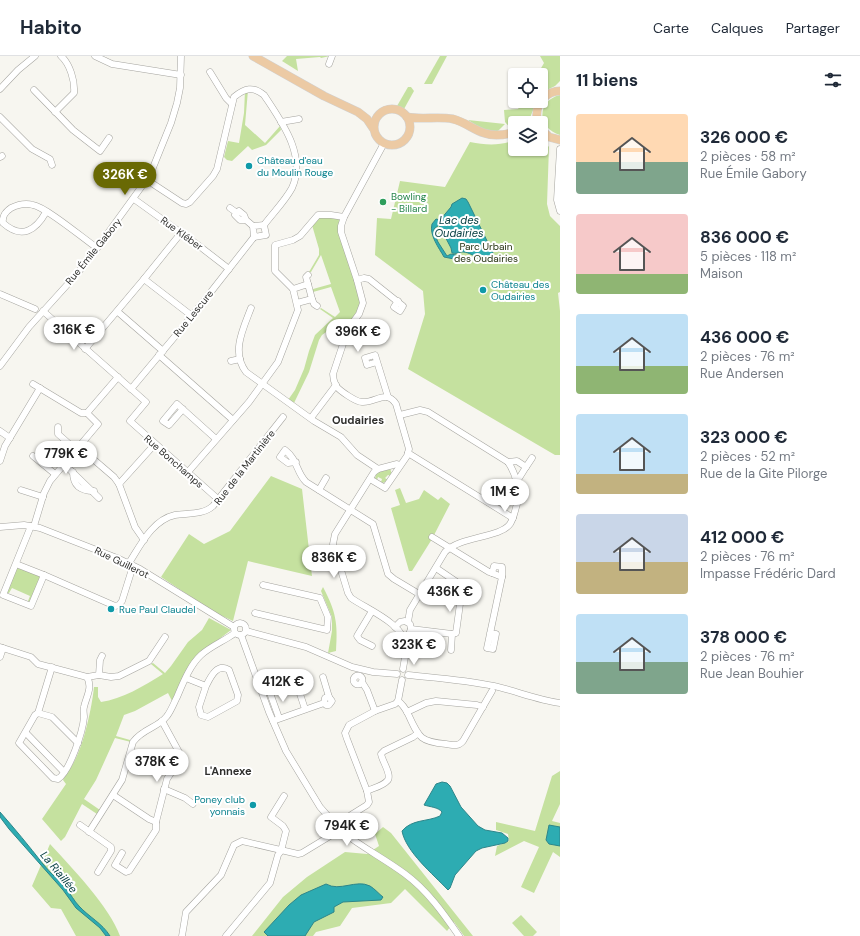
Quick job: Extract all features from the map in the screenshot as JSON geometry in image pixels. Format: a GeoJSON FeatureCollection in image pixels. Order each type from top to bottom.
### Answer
{"type":"FeatureCollection","features":[{"type":"Feature","properties":{"kind":"main road"},"geometry":{"type":"LineString","coordinates":[[253,56],[324,96],[358,112],[367,119],[374,128]]}},
{"type":"Feature","properties":{"kind":"main road"},"geometry":{"type":"LineString","coordinates":[[535,116],[540,103],[548,94],[558,90]]}},
{"type":"Feature","properties":{"kind":"main road"},"geometry":{"type":"LineString","coordinates":[[409,117],[410,128],[406,139],[401,142],[389,145],[384,143],[375,134],[375,119],[382,112],[389,109],[397,109],[409,117],[423,119],[452,119],[460,121],[485,134],[501,136],[508,134]]}},
{"type":"Feature","properties":{"kind":"main road"},"geometry":{"type":"LineString","coordinates":[[358,112],[382,112]]}},
{"type":"Feature","properties":{"kind":"main road"},"geometry":{"type":"LineString","coordinates":[[410,128],[423,119]]}},
{"type":"Feature","properties":{"kind":"street"},"geometry":{"type":"LineString","coordinates":[[0,89],[13,74],[35,56]]}},
{"type":"Feature","properties":{"kind":"street"},"geometry":{"type":"LineString","coordinates":[[55,112],[74,93],[74,87],[68,66],[61,56]]}},
{"type":"Feature","properties":{"kind":"street"},"geometry":{"type":"LineString","coordinates":[[95,56],[112,64],[180,75]]}},
{"type":"Feature","properties":{"kind":"street","name":"Rue Émile Gabory"},"geometry":{"type":"LineString","coordinates":[[0,366],[43,310],[76,275],[147,180],[156,163],[177,103],[181,56]]}},
{"type":"Feature","properties":{"kind":"street"},"geometry":{"type":"LineString","coordinates":[[329,64],[332,56]]}},
{"type":"Feature","properties":{"kind":"street"},"geometry":{"type":"LineString","coordinates":[[210,72],[226,98],[232,104]]}},
{"type":"Feature","properties":{"kind":"street"},"geometry":{"type":"LineString","coordinates":[[147,180],[182,204],[190,202],[213,176],[217,169],[234,97],[244,89],[253,88],[264,94],[281,122],[294,149],[296,170],[295,180],[288,194],[264,225],[253,226]]}},
{"type":"Feature","properties":{"kind":"street"},"geometry":{"type":"LineString","coordinates":[[34,90],[73,130],[100,151],[110,138]]}},
{"type":"Feature","properties":{"kind":"street"},"geometry":{"type":"LineString","coordinates":[[0,117],[32,149],[50,159],[52,165]]}},
{"type":"Feature","properties":{"kind":"street"},"geometry":{"type":"LineString","coordinates":[[281,122],[298,119]]}},
{"type":"Feature","properties":{"kind":"street"},"geometry":{"type":"LineString","coordinates":[[556,139],[560,149],[557,200],[560,211]]}},
{"type":"Feature","properties":{"kind":"street"},"geometry":{"type":"LineString","coordinates":[[370,479],[385,488],[408,453],[409,446],[400,415],[396,404],[388,397],[366,402],[359,401],[340,390],[336,385],[333,374],[348,329],[363,308],[357,280],[340,226],[384,143]]}},
{"type":"Feature","properties":{"kind":"street","name":"Rue Kléber"},"geometry":{"type":"LineString","coordinates":[[134,199],[229,269]]}},
{"type":"Feature","properties":{"kind":"street"},"geometry":{"type":"LineString","coordinates":[[46,212],[33,229],[27,231],[20,232],[12,230],[3,223],[4,214],[12,208],[32,205],[39,207],[97,248]]}},
{"type":"Feature","properties":{"kind":"street"},"geometry":{"type":"LineString","coordinates":[[230,208],[236,213],[238,210],[244,215],[246,220],[253,226],[254,237],[266,235]]}},
{"type":"Feature","properties":{"kind":"street"},"geometry":{"type":"LineString","coordinates":[[275,245],[293,240],[300,236],[318,215],[331,215],[344,218]]}},
{"type":"Feature","properties":{"kind":"street"},"geometry":{"type":"LineString","coordinates":[[188,472],[249,402],[278,362],[297,306],[293,289],[275,271],[275,245],[266,235],[264,225]]}},
{"type":"Feature","properties":{"kind":"street"},"geometry":{"type":"LineString","coordinates":[[85,349],[118,312],[181,233]]}},
{"type":"Feature","properties":{"kind":"street","name":"Rue Lescure"},"geometry":{"type":"LineString","coordinates":[[131,389],[192,316],[254,237]]}},
{"type":"Feature","properties":{"kind":"street"},"geometry":{"type":"LineString","coordinates":[[308,275],[306,277],[312,299],[314,304],[317,306]]}},
{"type":"Feature","properties":{"kind":"street"},"geometry":{"type":"LineString","coordinates":[[357,280],[364,278],[369,279],[398,301]]}},
{"type":"Feature","properties":{"kind":"street"},"geometry":{"type":"LineString","coordinates":[[144,279],[192,316]]}},
{"type":"Feature","properties":{"kind":"street"},"geometry":{"type":"LineString","coordinates":[[293,289],[308,284]]}},
{"type":"Feature","properties":{"kind":"street"},"geometry":{"type":"LineString","coordinates":[[0,294],[35,309]]}},
{"type":"Feature","properties":{"kind":"street"},"geometry":{"type":"LineString","coordinates":[[297,306],[312,299]]}},
{"type":"Feature","properties":{"kind":"street"},"geometry":{"type":"LineString","coordinates":[[250,308],[238,346],[242,366],[246,372],[341,438],[357,455],[378,470]]}},
{"type":"Feature","properties":{"kind":"street"},"geometry":{"type":"LineString","coordinates":[[43,310],[131,389]]}},
{"type":"Feature","properties":{"kind":"street"},"geometry":{"type":"LineString","coordinates":[[118,312],[233,420]]}},
{"type":"Feature","properties":{"kind":"street"},"geometry":{"type":"LineString","coordinates":[[231,361],[240,358]]}},
{"type":"Feature","properties":{"kind":"street"},"geometry":{"type":"LineString","coordinates":[[377,362],[388,397]]}},
{"type":"Feature","properties":{"kind":"street"},"geometry":{"type":"LineString","coordinates":[[87,413],[118,377]]}},
{"type":"Feature","properties":{"kind":"street"},"geometry":{"type":"LineString","coordinates":[[33,384],[81,413],[87,413],[98,424],[55,474],[47,486],[3,595],[31,606],[44,575]]}},
{"type":"Feature","properties":{"kind":"street"},"geometry":{"type":"LineString","coordinates":[[311,418],[336,385]]}},
{"type":"Feature","properties":{"kind":"street"},"geometry":{"type":"LineString","coordinates":[[0,461],[5,446],[40,388]]}},
{"type":"Feature","properties":{"kind":"street","name":"Rue Bonchamps"},"geometry":{"type":"LineString","coordinates":[[131,389],[146,402],[130,421],[220,500]]}},
{"type":"Feature","properties":{"kind":"street"},"geometry":{"type":"LineString","coordinates":[[183,409],[216,439]]}},
{"type":"Feature","properties":{"kind":"street"},"geometry":{"type":"LineString","coordinates":[[400,415],[420,410],[428,412],[508,462],[512,468],[519,495],[513,518],[508,527],[503,530],[453,545],[445,552],[410,610],[408,622],[411,629],[409,634],[404,638]]}},
{"type":"Feature","properties":{"kind":"street","name":"Rue de la Martinière"},"geometry":{"type":"LineString","coordinates":[[131,565],[144,540],[156,526],[169,517],[206,511],[214,506],[283,417]]}},
{"type":"Feature","properties":{"kind":"street"},"geometry":{"type":"LineString","coordinates":[[58,427],[58,434],[114,477],[119,484],[135,527],[144,540]]}},
{"type":"Feature","properties":{"kind":"street"},"geometry":{"type":"LineString","coordinates":[[0,431],[10,438]]}},
{"type":"Feature","properties":{"kind":"street"},"geometry":{"type":"LineString","coordinates":[[119,484],[155,444]]}},
{"type":"Feature","properties":{"kind":"street"},"geometry":{"type":"LineString","coordinates":[[408,453],[513,518]]}},
{"type":"Feature","properties":{"kind":"street"},"geometry":{"type":"LineString","coordinates":[[33,456],[55,474]]}},
{"type":"Feature","properties":{"kind":"street"},"geometry":{"type":"LineString","coordinates":[[516,483],[532,458]]}},
{"type":"Feature","properties":{"kind":"street"},"geometry":{"type":"LineString","coordinates":[[508,462],[518,461],[526,467]]}},
{"type":"Feature","properties":{"kind":"street"},"geometry":{"type":"LineString","coordinates":[[296,462],[304,480],[373,524],[388,574],[419,594]]}},
{"type":"Feature","properties":{"kind":"street"},"geometry":{"type":"LineString","coordinates":[[64,464],[94,491],[99,498]]}},
{"type":"Feature","properties":{"kind":"street"},"geometry":{"type":"LineString","coordinates":[[400,465],[397,464],[374,472],[335,534],[333,544],[348,593],[351,598],[395,627],[404,638],[406,647],[403,669]]}},
{"type":"Feature","properties":{"kind":"street"},"geometry":{"type":"LineString","coordinates":[[319,490],[326,478]]}},
{"type":"Feature","properties":{"kind":"street"},"geometry":{"type":"LineString","coordinates":[[21,490],[43,497]]}},
{"type":"Feature","properties":{"kind":"street","name":"Rue Guillerot"},"geometry":{"type":"LineString","coordinates":[[0,527],[32,526],[49,530],[131,565],[239,631],[306,647],[352,667],[373,672],[397,674]]}},
{"type":"Feature","properties":{"kind":"street"},"geometry":{"type":"LineString","coordinates":[[432,537],[492,573],[494,566],[502,567],[502,577],[490,633]]}},
{"type":"Feature","properties":{"kind":"street"},"geometry":{"type":"LineString","coordinates":[[16,564],[116,606],[122,601],[131,565]]}},
{"type":"Feature","properties":{"kind":"street"},"geometry":{"type":"LineString","coordinates":[[411,629],[452,634],[457,632],[462,589],[458,582],[436,568]]}},
{"type":"Feature","properties":{"kind":"street"},"geometry":{"type":"LineString","coordinates":[[255,613],[327,630],[328,617],[320,598],[263,585]]}},
{"type":"Feature","properties":{"kind":"street"},"geometry":{"type":"LineString","coordinates":[[372,611],[357,636],[360,640],[372,646]]}},
{"type":"Feature","properties":{"kind":"street"},"geometry":{"type":"LineString","coordinates":[[395,627],[400,622],[408,622]]}},
{"type":"Feature","properties":{"kind":"street"},"geometry":{"type":"LineString","coordinates":[[89,832],[125,774],[133,742],[142,732],[162,721],[170,712],[186,678],[201,655],[239,631],[276,720],[286,751],[320,807],[335,824]]}},
{"type":"Feature","properties":{"kind":"street"},"geometry":{"type":"LineString","coordinates":[[451,650],[452,634]]}},
{"type":"Feature","properties":{"kind":"street"},"geometry":{"type":"LineString","coordinates":[[0,657],[1,648],[31,656],[38,664],[87,678],[99,675],[111,677],[119,676],[149,661],[165,637]]}},
{"type":"Feature","properties":{"kind":"street"},"geometry":{"type":"LineString","coordinates":[[99,675],[100,660],[102,656]]}},
{"type":"Feature","properties":{"kind":"street"},"geometry":{"type":"LineString","coordinates":[[52,667],[38,713],[35,715],[19,743],[55,779],[60,778],[64,772],[74,755],[78,743],[84,717],[84,708],[90,688],[90,682],[87,678]]}},
{"type":"Feature","properties":{"kind":"street"},"geometry":{"type":"LineString","coordinates":[[222,667],[226,668],[229,670],[238,699],[237,701],[208,717],[204,716],[202,715],[199,707],[206,686],[213,673],[222,667]]}},
{"type":"Feature","properties":{"kind":"street"},"geometry":{"type":"LineString","coordinates":[[402,680],[398,678],[397,674],[399,670],[403,669]]}},
{"type":"Feature","properties":{"kind":"street"},"geometry":{"type":"LineString","coordinates":[[403,669],[407,671],[408,675]]}},
{"type":"Feature","properties":{"kind":"street"},"geometry":{"type":"LineString","coordinates":[[402,680],[406,679],[408,675]]}},
{"type":"Feature","properties":{"kind":"street"},"geometry":{"type":"LineString","coordinates":[[408,675],[480,683],[560,703]]}},
{"type":"Feature","properties":{"kind":"street"},"geometry":{"type":"LineString","coordinates":[[276,720],[324,703],[328,706],[331,704],[332,701],[329,697],[323,677]]}},
{"type":"Feature","properties":{"kind":"street"},"geometry":{"type":"LineString","coordinates":[[186,678],[206,686]]}},
{"type":"Feature","properties":{"kind":"street"},"geometry":{"type":"LineString","coordinates":[[343,824],[351,815],[367,805],[369,802],[367,791],[346,733],[349,725],[375,711],[395,704],[398,701],[402,680]]}},
{"type":"Feature","properties":{"kind":"street"},"geometry":{"type":"LineString","coordinates":[[362,682],[375,711]]}},
{"type":"Feature","properties":{"kind":"street"},"geometry":{"type":"LineString","coordinates":[[297,685],[305,709]]}},
{"type":"Feature","properties":{"kind":"street"},"geometry":{"type":"LineString","coordinates":[[398,701],[404,705],[417,734],[432,743],[456,746],[460,744],[492,691]]}},
{"type":"Feature","properties":{"kind":"street"},"geometry":{"type":"LineString","coordinates":[[270,693],[276,720]]}},
{"type":"Feature","properties":{"kind":"street"},"geometry":{"type":"LineString","coordinates":[[407,712],[436,700],[483,707]]}},
{"type":"Feature","properties":{"kind":"street"},"geometry":{"type":"LineString","coordinates":[[38,713],[52,717],[78,743]]}},
{"type":"Feature","properties":{"kind":"street"},"geometry":{"type":"LineString","coordinates":[[122,853],[115,865],[126,872],[129,871],[156,830],[156,822],[167,779],[180,759],[180,754],[162,721]]}},
{"type":"Feature","properties":{"kind":"street"},"geometry":{"type":"LineString","coordinates":[[26,733],[64,772]]}},
{"type":"Feature","properties":{"kind":"street"},"geometry":{"type":"LineString","coordinates":[[367,791],[387,782],[389,779],[381,758],[381,754],[417,734]]}},
{"type":"Feature","properties":{"kind":"street"},"geometry":{"type":"LineString","coordinates":[[164,789],[185,798],[193,804]]}},
{"type":"Feature","properties":{"kind":"street"},"geometry":{"type":"LineString","coordinates":[[113,795],[156,822]]}},
{"type":"Feature","properties":{"kind":"street"},"geometry":{"type":"LineString","coordinates":[[226,936],[270,884],[286,830],[271,817],[284,796]]}},
{"type":"Feature","properties":{"kind":"street"},"geometry":{"type":"LineString","coordinates":[[335,824],[343,824]]}},
{"type":"Feature","properties":{"kind":"street"},"geometry":{"type":"LineString","coordinates":[[334,833],[333,829],[335,824]]}},
{"type":"Feature","properties":{"kind":"street"},"geometry":{"type":"LineString","coordinates":[[343,824],[346,827],[344,833]]}},
{"type":"Feature","properties":{"kind":"street"},"geometry":{"type":"LineString","coordinates":[[80,825],[111,847],[111,851],[98,872]]}},
{"type":"Feature","properties":{"kind":"street"},"geometry":{"type":"LineString","coordinates":[[182,936],[186,912],[221,875],[234,845],[238,842],[294,854],[302,853],[334,833]]}},
{"type":"Feature","properties":{"kind":"street"},"geometry":{"type":"LineString","coordinates":[[334,833],[340,835],[344,833]]}},
{"type":"Feature","properties":{"kind":"street"},"geometry":{"type":"LineString","coordinates":[[344,833],[357,843],[390,863],[418,884],[459,936]]}},
{"type":"Feature","properties":{"kind":"green space"},"geometry":{"type":"Polygon","coordinates":[[[287,56],[330,56],[321,58],[296,59],[298,71],[282,61],[287,56]]]}},
{"type":"Feature","properties":{"kind":"green space"},"geometry":{"type":"Polygon","coordinates":[[[440,56],[447,56],[432,84],[424,84],[440,56]]]}},
{"type":"Feature","properties":{"kind":"green space"},"geometry":{"type":"Polygon","coordinates":[[[540,56],[560,56],[560,81],[548,90],[548,68],[541,68],[544,63],[540,56]]]}},
{"type":"Feature","properties":{"kind":"green space"},"geometry":{"type":"Polygon","coordinates":[[[408,87],[411,87],[414,91],[404,109],[397,106],[408,87]]]}},
{"type":"Feature","properties":{"kind":"green space"},"geometry":{"type":"Polygon","coordinates":[[[248,90],[245,125],[265,143],[280,126],[281,130],[266,145],[252,150],[248,146],[232,161],[227,160],[224,157],[228,141],[239,143],[244,113],[245,91],[248,90]]]}},
{"type":"Feature","properties":{"kind":"green space"},"geometry":{"type":"Polygon","coordinates":[[[560,95],[560,135],[552,132],[548,128],[548,116],[542,115],[543,108],[548,108],[548,102],[552,98],[560,95]]]}},
{"type":"Feature","properties":{"kind":"green space"},"geometry":{"type":"Polygon","coordinates":[[[534,108],[531,116],[508,116],[508,126],[505,122],[504,110],[534,108]]]}},
{"type":"Feature","properties":{"kind":"green space"},"geometry":{"type":"Polygon","coordinates":[[[468,120],[505,124],[497,132],[482,129],[468,120]]]}},
{"type":"Feature","properties":{"kind":"green space","name":"Parc Urbain des Oudairies"},"geometry":{"type":"Polygon","coordinates":[[[470,142],[482,144],[508,142],[508,156],[548,156],[548,146],[549,147],[547,204],[550,216],[560,226],[560,292],[558,293],[560,311],[560,455],[555,455],[408,369],[425,314],[423,291],[375,255],[377,218],[391,219],[400,181],[445,187],[470,142]]]}},
{"type":"Feature","properties":{"kind":"green space"},"geometry":{"type":"Polygon","coordinates":[[[326,215],[339,218],[361,300],[356,314],[348,325],[346,326],[340,322],[322,335],[309,372],[294,403],[288,400],[295,390],[304,369],[315,335],[333,318],[320,309],[321,308],[335,317],[340,312],[331,287],[313,292],[313,289],[331,284],[321,255],[311,272],[309,272],[319,255],[319,249],[312,225],[317,219],[326,215]]]}},
{"type":"Feature","properties":{"kind":"green space"},"geometry":{"type":"Polygon","coordinates":[[[390,468],[392,475],[388,475],[385,478],[388,480],[383,483],[381,482],[382,479],[378,477],[377,480],[375,478],[377,472],[390,468]]]}},
{"type":"Feature","properties":{"kind":"green space"},"geometry":{"type":"Polygon","coordinates":[[[271,476],[302,489],[312,576],[248,561],[233,621],[214,612],[161,577],[189,534],[204,544],[230,531],[271,476]]]}},
{"type":"Feature","properties":{"kind":"green space"},"geometry":{"type":"Polygon","coordinates":[[[400,488],[406,503],[419,499],[424,490],[438,500],[441,497],[450,504],[432,539],[412,571],[409,571],[391,508],[400,505],[395,490],[400,488]]]}},
{"type":"Feature","properties":{"kind":"green space"},"geometry":{"type":"Polygon","coordinates":[[[17,568],[39,575],[40,578],[30,603],[28,601],[30,596],[12,588],[9,593],[6,593],[17,568]]]}},
{"type":"Feature","properties":{"kind":"green space"},"geometry":{"type":"Polygon","coordinates":[[[323,587],[331,604],[337,633],[336,651],[328,653],[332,631],[332,617],[321,591],[323,587]]]}},
{"type":"Feature","properties":{"kind":"green space"},"geometry":{"type":"Polygon","coordinates":[[[209,618],[231,630],[206,649],[172,701],[168,693],[135,711],[124,715],[116,736],[130,740],[131,742],[115,738],[96,780],[84,799],[100,810],[97,814],[82,804],[65,837],[61,841],[42,819],[66,784],[63,780],[78,754],[84,736],[94,687],[98,687],[98,697],[101,702],[125,695],[163,674],[151,664],[153,663],[165,673],[188,642],[202,630],[209,618]]]}},
{"type":"Feature","properties":{"kind":"green space"},"geometry":{"type":"Polygon","coordinates":[[[560,771],[560,804],[552,821],[560,823],[560,857],[553,852],[534,893],[521,887],[539,847],[524,841],[495,856],[497,846],[509,841],[508,834],[496,830],[496,822],[535,831],[552,776],[560,771]]]}},
{"type":"Feature","properties":{"kind":"green space"},"geometry":{"type":"Polygon","coordinates":[[[383,827],[391,833],[473,936],[464,936],[454,922],[447,931],[405,889],[391,903],[352,908],[340,926],[316,932],[313,936],[252,936],[283,897],[307,877],[345,852],[367,854],[379,846],[375,834],[383,827]]]}},
{"type":"Feature","properties":{"kind":"green space"},"geometry":{"type":"Polygon","coordinates":[[[50,844],[99,900],[115,925],[120,936],[76,936],[61,909],[51,908],[32,886],[50,844]]]}},
{"type":"Feature","properties":{"kind":"green space"},"geometry":{"type":"Polygon","coordinates":[[[521,915],[537,932],[533,936],[524,936],[512,923],[521,915]]]}},
{"type":"Feature","properties":{"kind":"water","name":"Lac des Oudairies"},"geometry":{"type":"Polygon","coordinates":[[[462,198],[466,199],[468,202],[493,253],[493,256],[484,259],[465,252],[452,253],[439,225],[434,229],[434,233],[447,256],[451,254],[456,255],[454,259],[444,257],[435,241],[431,228],[432,224],[436,219],[440,220],[452,204],[462,198]]]}},
{"type":"Feature","properties":{"kind":"water"},"geometry":{"type":"Polygon","coordinates":[[[442,782],[447,783],[450,786],[461,807],[478,826],[485,830],[502,833],[508,838],[508,841],[505,843],[482,848],[476,851],[455,875],[448,890],[414,855],[402,831],[410,824],[440,816],[442,812],[440,810],[424,805],[436,784],[442,782]]]}},
{"type":"Feature","properties":{"kind":"water"},"geometry":{"type":"Polygon","coordinates":[[[0,812],[68,891],[77,904],[103,927],[110,936],[106,936],[100,928],[76,908],[63,890],[9,829],[0,817],[0,812]]]}},
{"type":"Feature","properties":{"kind":"water"},"geometry":{"type":"Polygon","coordinates":[[[549,825],[560,827],[560,846],[549,844],[546,840],[549,825]]]}},
{"type":"Feature","properties":{"kind":"water"},"geometry":{"type":"Polygon","coordinates":[[[326,884],[337,887],[365,884],[372,887],[383,897],[381,900],[343,902],[334,907],[334,912],[314,922],[305,936],[268,936],[264,932],[289,905],[301,895],[326,884]]]}},
{"type":"Feature","properties":{"kind":"place","name":"Château d'eau du Moulin Rouge"},"geometry":{"type":"Point","coordinates":[249,166]}},
{"type":"Feature","properties":{"kind":"place","name":"Bowling - Billard"},"geometry":{"type":"Point","coordinates":[383,202]}},
{"type":"Feature","properties":{"kind":"place","name":"Château des Oudairies"},"geometry":{"type":"Point","coordinates":[483,290]}},
{"type":"Feature","properties":{"kind":"place","name":"Rue Paul Claudel"},"geometry":{"type":"Point","coordinates":[111,609]}},
{"type":"Feature","properties":{"kind":"place","name":"Poney club yonnais"},"geometry":{"type":"Point","coordinates":[253,805]}},
{"type":"Feature","properties":{"kind":"district","name":"Oudairies"},"geometry":{"type":"Point","coordinates":[358,420]}},
{"type":"Feature","properties":{"kind":"district","name":"L'Annexe"},"geometry":{"type":"Point","coordinates":[228,771]}},
{"type":"Feature","properties":{"kind":"water label","name":"La Riaillée"},"geometry":{"type":"Point","coordinates":[59,872]}}]}
